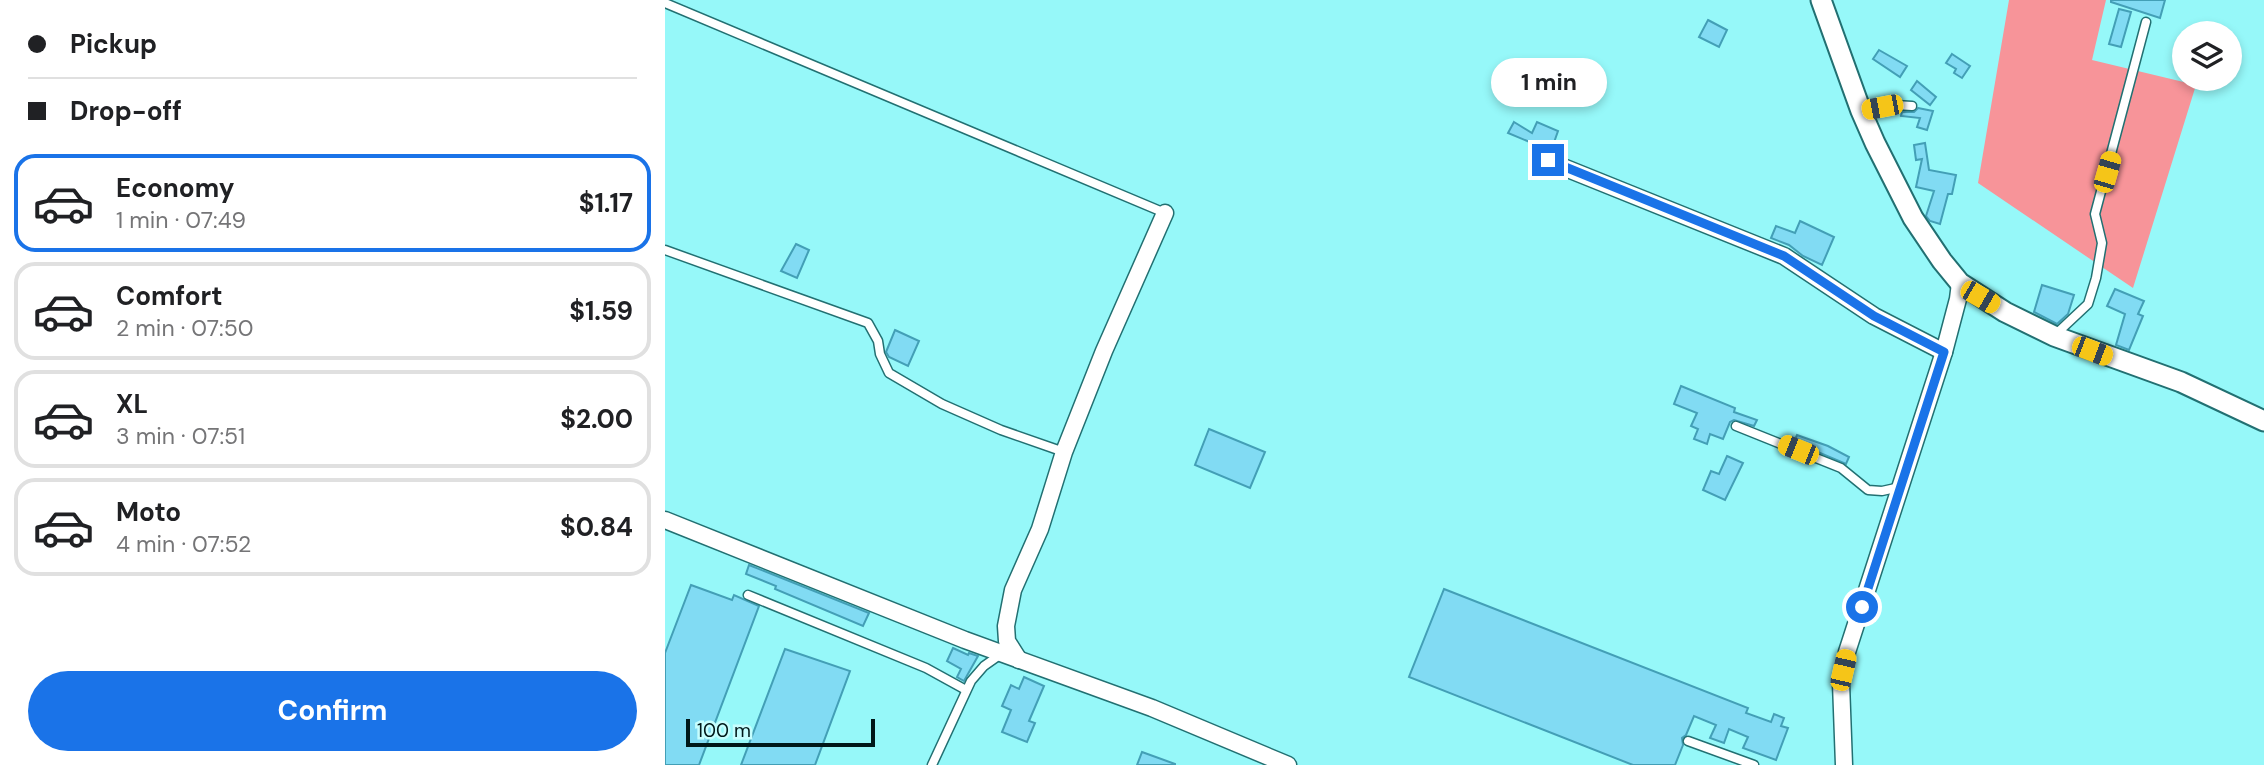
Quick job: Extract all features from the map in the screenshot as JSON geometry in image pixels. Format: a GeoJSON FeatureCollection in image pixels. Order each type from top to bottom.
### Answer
{"type":"FeatureCollection","features":[{"type":"Feature","properties":{"kind":"street"},"geometry":{"type":"LineString","coordinates":[[1821,0],[1861,111],[1913,218],[1942,261],[1961,283],[2005,312],[2054,336],[2181,382],[2264,421]]}},
{"type":"Feature","properties":{"kind":"street"},"geometry":{"type":"LineString","coordinates":[[1548,160],[1784,256],[1874,316],[1944,352]]}},
{"type":"Feature","properties":{"kind":"street"},"geometry":{"type":"LineString","coordinates":[[1019,660],[1007,640],[1006,626],[1013,590],[1040,529],[1065,452],[1104,351],[1165,213]]}},
{"type":"Feature","properties":{"kind":"street"},"geometry":{"type":"LineString","coordinates":[[1844,765],[1841,723],[1843,670],[1944,352],[1961,283]]}},
{"type":"Feature","properties":{"kind":"street"},"geometry":{"type":"LineString","coordinates":[[665,520],[1019,660],[1152,708],[1288,765]]}},
{"type":"Feature","properties":{"kind":"lane"},"geometry":{"type":"LineString","coordinates":[[665,3],[1165,213]]}},
{"type":"Feature","properties":{"kind":"lane"},"geometry":{"type":"LineString","coordinates":[[2054,336],[2088,304],[2096,278],[2102,243],[2095,223],[2095,214],[2146,22]]}},
{"type":"Feature","properties":{"kind":"lane"},"geometry":{"type":"LineString","coordinates":[[1861,111],[1895,105],[1912,106]]}},
{"type":"Feature","properties":{"kind":"lane"},"geometry":{"type":"LineString","coordinates":[[665,250],[868,323],[878,341],[880,354],[889,373],[942,404],[977,420],[1065,452]]}},
{"type":"Feature","properties":{"kind":"lane"},"geometry":{"type":"LineString","coordinates":[[1736,426],[1840,468],[1868,490],[1882,491],[1901,487]]}},
{"type":"Feature","properties":{"kind":"lane"},"geometry":{"type":"LineString","coordinates":[[748,595],[926,668],[967,690]]}},
{"type":"Feature","properties":{"kind":"lane"},"geometry":{"type":"LineString","coordinates":[[932,765],[971,681],[1001,653]]}},
{"type":"Feature","properties":{"kind":"lane"},"geometry":{"type":"LineString","coordinates":[[1688,741],[1753,765]]}},
{"type":"Feature","properties":{"kind":"shaded area"},"geometry":{"type":"Polygon","coordinates":[[[2009,0],[2106,0],[2092,60],[2172,79],[2172,91],[2194,91],[2133,288],[1978,183],[2009,0]]]}},
{"type":"Feature","properties":{"kind":"building"},"geometry":{"type":"Polygon","coordinates":[[[2111,0],[2165,0],[2160,18],[2111,0]]]}},
{"type":"Feature","properties":{"kind":"building"},"geometry":{"type":"Polygon","coordinates":[[[2119,9],[2131,12],[2121,47],[2109,44],[2119,9]]]}},
{"type":"Feature","properties":{"kind":"building"},"geometry":{"type":"Polygon","coordinates":[[[1708,20],[1727,30],[1719,47],[1699,37],[1708,20]]]}},
{"type":"Feature","properties":{"kind":"building"},"geometry":{"type":"Polygon","coordinates":[[[1879,50],[1907,66],[1900,77],[1873,59],[1879,50]]]}},
{"type":"Feature","properties":{"kind":"building"},"geometry":{"type":"Polygon","coordinates":[[[1952,54],[1970,66],[1962,78],[1954,73],[1956,69],[1946,63],[1952,54]]]}},
{"type":"Feature","properties":{"kind":"building"},"geometry":{"type":"Polygon","coordinates":[[[1917,81],[1936,97],[1930,105],[1911,90],[1917,81]]]}},
{"type":"Feature","properties":{"kind":"building"},"geometry":{"type":"Polygon","coordinates":[[[1918,108],[1933,111],[1927,130],[1917,127],[1920,118],[1901,116],[1902,112],[1914,112],[1918,108]]]}},
{"type":"Feature","properties":{"kind":"building"},"geometry":{"type":"Polygon","coordinates":[[[1514,122],[1532,133],[1537,122],[1558,131],[1551,151],[1508,133],[1514,122]]]}},
{"type":"Feature","properties":{"kind":"building"},"geometry":{"type":"Polygon","coordinates":[[[1925,143],[1929,170],[1956,175],[1940,224],[1930,221],[1926,216],[1934,191],[1916,187],[1922,159],[1916,160],[1914,145],[1925,143]]]}},
{"type":"Feature","properties":{"kind":"building"},"geometry":{"type":"Polygon","coordinates":[[[1800,221],[1834,237],[1822,265],[1803,256],[1789,245],[1771,238],[1776,226],[1795,233],[1800,221]]]}},
{"type":"Feature","properties":{"kind":"building"},"geometry":{"type":"Polygon","coordinates":[[[796,244],[809,250],[797,278],[781,271],[796,244]]]}},
{"type":"Feature","properties":{"kind":"building"},"geometry":{"type":"Polygon","coordinates":[[[2042,285],[2074,295],[2068,314],[2057,324],[2034,312],[2042,285]]]}},
{"type":"Feature","properties":{"kind":"building"},"geometry":{"type":"Polygon","coordinates":[[[2115,289],[2144,301],[2138,314],[2143,316],[2129,350],[2116,345],[2125,314],[2107,306],[2115,289]]]}},
{"type":"Feature","properties":{"kind":"building"},"geometry":{"type":"Polygon","coordinates":[[[895,330],[919,341],[908,366],[889,357],[886,352],[895,330]]]}},
{"type":"Feature","properties":{"kind":"building"},"geometry":{"type":"Polygon","coordinates":[[[1681,386],[1757,420],[1754,426],[1734,420],[1730,422],[1723,439],[1710,434],[1707,444],[1694,439],[1698,429],[1691,426],[1697,413],[1674,404],[1681,386]]]}},
{"type":"Feature","properties":{"kind":"building"},"geometry":{"type":"Polygon","coordinates":[[[1209,429],[1265,452],[1250,488],[1195,465],[1209,429]]]}},
{"type":"Feature","properties":{"kind":"building"},"geometry":{"type":"Polygon","coordinates":[[[1797,435],[1849,457],[1846,464],[1794,442],[1797,435]]]}},
{"type":"Feature","properties":{"kind":"building"},"geometry":{"type":"Polygon","coordinates":[[[1727,456],[1743,463],[1725,500],[1703,490],[1711,471],[1719,474],[1727,456]]]}},
{"type":"Feature","properties":{"kind":"building"},"geometry":{"type":"Polygon","coordinates":[[[749,565],[869,613],[863,626],[746,574],[749,565]]]}},
{"type":"Feature","properties":{"kind":"building"},"geometry":{"type":"Polygon","coordinates":[[[691,585],[732,600],[734,595],[759,606],[699,765],[665,765],[665,653],[691,585]]]}},
{"type":"Feature","properties":{"kind":"building"},"geometry":{"type":"Polygon","coordinates":[[[1444,589],[1748,708],[1746,713],[1771,722],[1774,714],[1784,718],[1781,726],[1788,728],[1776,760],[1743,748],[1748,737],[1729,729],[1724,743],[1710,738],[1716,725],[1694,716],[1682,738],[1683,745],[1675,765],[1633,765],[1409,677],[1444,589]]]}},
{"type":"Feature","properties":{"kind":"building"},"geometry":{"type":"Polygon","coordinates":[[[953,648],[978,656],[964,681],[957,677],[961,669],[947,661],[953,648]]]}},
{"type":"Feature","properties":{"kind":"building"},"geometry":{"type":"Polygon","coordinates":[[[785,649],[850,671],[815,765],[741,765],[785,649]]]}},
{"type":"Feature","properties":{"kind":"building"},"geometry":{"type":"Polygon","coordinates":[[[1024,677],[1044,686],[1029,721],[1035,723],[1027,742],[1002,732],[1011,710],[1002,706],[1011,685],[1019,689],[1024,677]]]}},
{"type":"Feature","properties":{"kind":"building"},"geometry":{"type":"Polygon","coordinates":[[[1142,752],[1175,764],[1175,765],[1137,765],[1142,752]]]}},
{"type":"Feature","properties":{"kind":"route"},"geometry":{"type":"LineString","coordinates":[[1548,160],[1784,256],[1874,316],[1944,352],[1862,607]]}}]}
